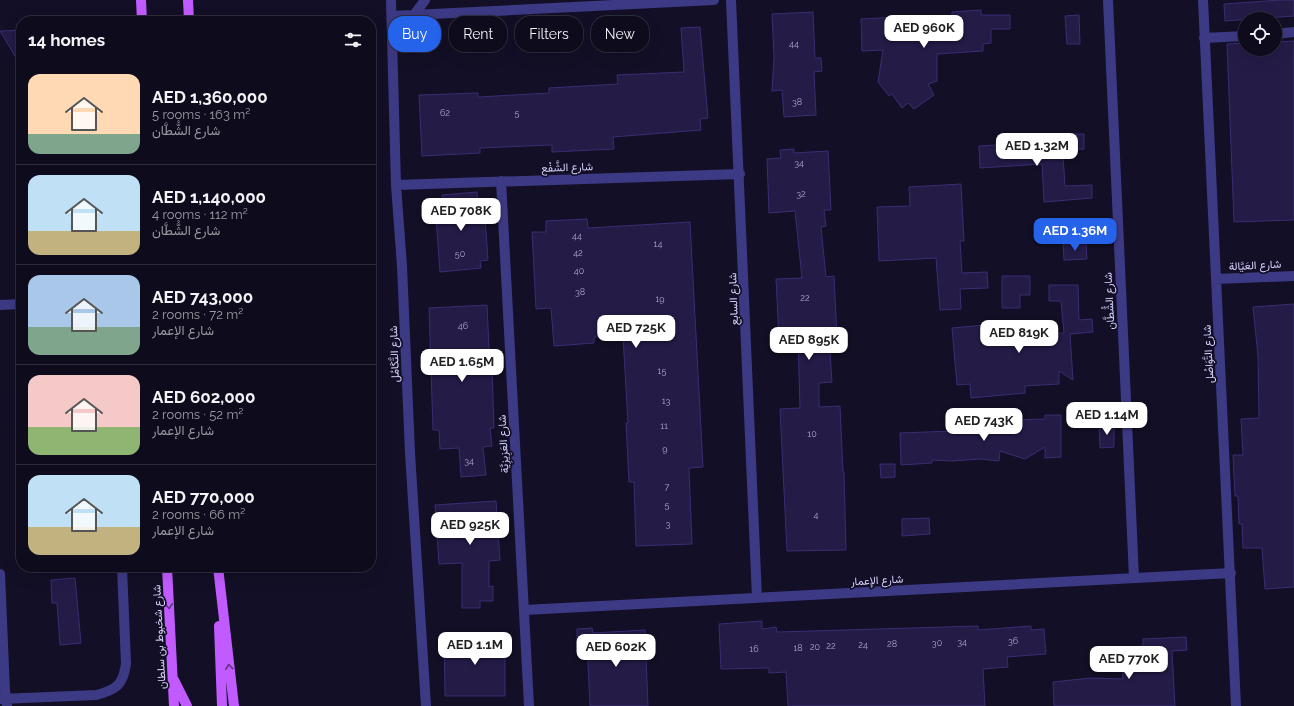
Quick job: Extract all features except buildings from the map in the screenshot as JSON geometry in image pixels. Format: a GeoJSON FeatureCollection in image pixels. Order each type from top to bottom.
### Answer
{"type":"FeatureCollection","features":[{"type":"Feature","properties":{"kind":"main road"},"geometry":{"type":"LineString","coordinates":[[141,0],[142,16]]}},
{"type":"Feature","properties":{"kind":"main road"},"geometry":{"type":"LineString","coordinates":[[188,0],[189,16]]}},
{"type":"Feature","properties":{"kind":"main road","name":"شارع شخبوط بن سلطان"},"geometry":{"type":"LineString","coordinates":[[167,572],[174,706]]}},
{"type":"Feature","properties":{"kind":"main road"},"geometry":{"type":"LineString","coordinates":[[217,572],[222,706]]}},
{"type":"Feature","properties":{"kind":"main road"},"geometry":{"type":"LineString","coordinates":[[218,572],[234,706]]}},
{"type":"Feature","properties":{"kind":"main road"},"geometry":{"type":"LineString","coordinates":[[172,677],[187,706]]}},
{"type":"Feature","properties":{"kind":"street","name":"شارع التَّكَامُل"},"geometry":{"type":"LineString","coordinates":[[392,0],[392,16]]}},
{"type":"Feature","properties":{"kind":"street"},"geometry":{"type":"LineString","coordinates":[[414,15],[425,0]]}},
{"type":"Feature","properties":{"kind":"street"},"geometry":{"type":"LineString","coordinates":[[392,16],[714,0]]}},
{"type":"Feature","properties":{"kind":"street","name":"شارع السابع"},"geometry":{"type":"LineString","coordinates":[[731,0],[740,174],[757,598]]}},
{"type":"Feature","properties":{"kind":"street","name":"شارع الشُّطَّان"},"geometry":{"type":"LineString","coordinates":[[1108,0],[1134,578]]}},
{"type":"Feature","properties":{"kind":"street","name":"شارع التَّوَاصُل"},"geometry":{"type":"LineString","coordinates":[[1204,0],[1204,38],[1231,573],[1236,706]]}},
{"type":"Feature","properties":{"kind":"street"},"geometry":{"type":"LineString","coordinates":[[1282,33],[1294,32]]}},
{"type":"Feature","properties":{"kind":"street"},"geometry":{"type":"LineString","coordinates":[[1204,38],[1238,36]]}},
{"type":"Feature","properties":{"kind":"street","name":"شارع التَّكَامُل"},"geometry":{"type":"LineString","coordinates":[[393,52],[396,185],[402,273],[410,453],[426,706]]}},
{"type":"Feature","properties":{"kind":"street","name":"شارع الشَّفْع"},"geometry":{"type":"LineString","coordinates":[[396,185],[740,174]]}},
{"type":"Feature","properties":{"kind":"street","name":"شارع العَزِيزِيَّة"},"geometry":{"type":"LineString","coordinates":[[501,181],[529,706]]}},
{"type":"Feature","properties":{"kind":"street","name":"شارع العَيَّالة"},"geometry":{"type":"LineString","coordinates":[[1216,279],[1294,276]]}},
{"type":"Feature","properties":{"kind":"street"},"geometry":{"type":"LineString","coordinates":[[0,305],[16,304]]}},
{"type":"Feature","properties":{"kind":"street"},"geometry":{"type":"LineString","coordinates":[[0,574],[5,702],[96,695],[112,691],[118,685],[125,672],[126,658],[122,572]]}},
{"type":"Feature","properties":{"kind":"street","name":"شارع الإعمار"},"geometry":{"type":"LineString","coordinates":[[524,610],[1231,573]]}}]}
